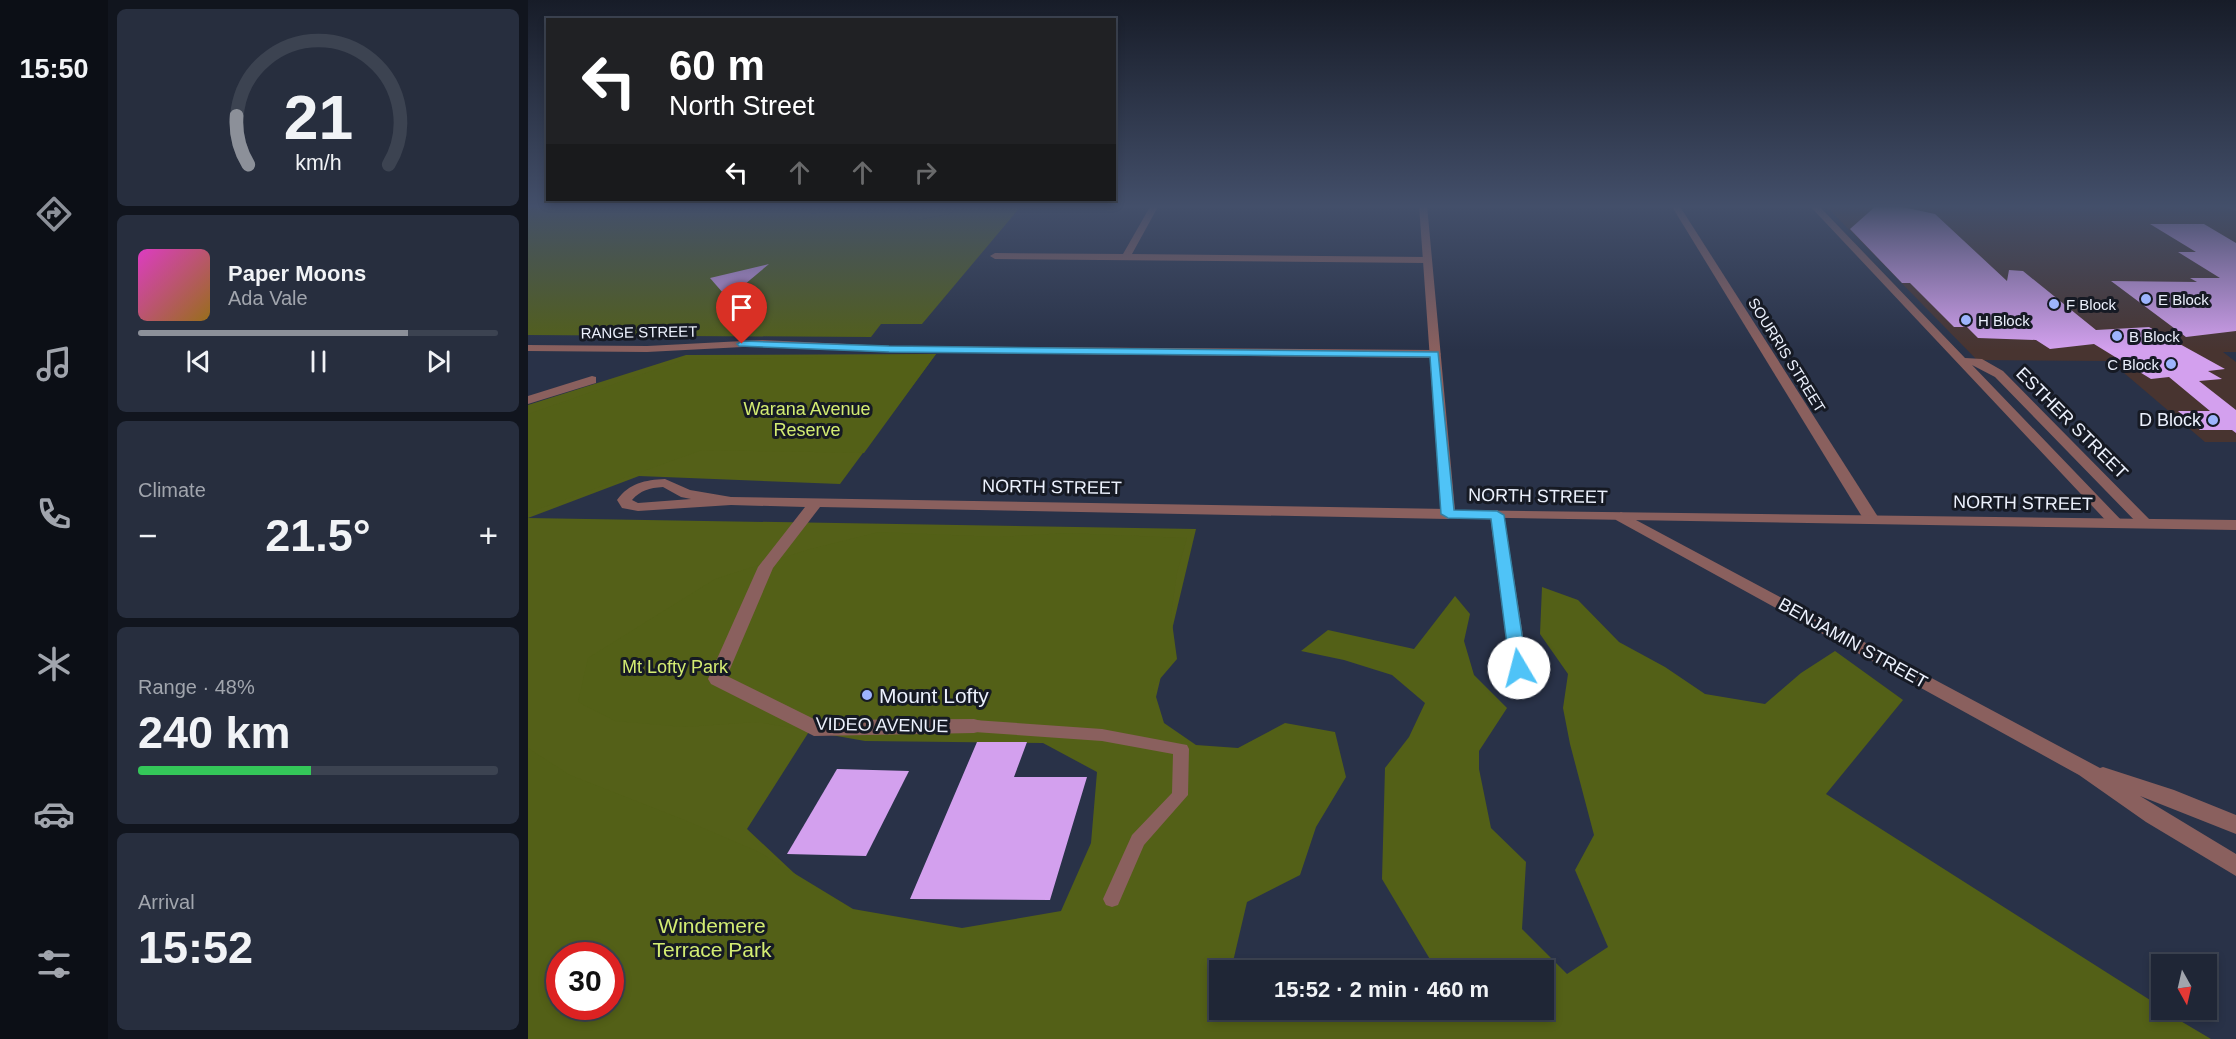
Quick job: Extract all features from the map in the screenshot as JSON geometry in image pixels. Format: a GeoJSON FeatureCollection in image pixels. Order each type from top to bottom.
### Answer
{"type":"FeatureCollection","features":[{"type":"Feature","properties":{"kind":"street"},"geometry":{"type":"LineString","coordinates":[[1126,257],[1128,253]]}},
{"type":"Feature","properties":{"kind":"street"},"geometry":{"type":"LineString","coordinates":[[1426,253],[1448,514]]}},
{"type":"Feature","properties":{"kind":"street","name":"SOURRIS STREET"},"geometry":{"type":"LineString","coordinates":[[1706,253],[1872,520]]}},
{"type":"Feature","properties":{"kind":"street","name":"ESTHER STREET"},"geometry":{"type":"LineString","coordinates":[[1861,253],[2116,523]]}},
{"type":"Feature","properties":{"kind":"street"},"geometry":{"type":"LineString","coordinates":[[995,256],[1426,260]]}},
{"type":"Feature","properties":{"kind":"street","name":"RANGE STREET"},"geometry":{"type":"LineString","coordinates":[[528,348],[647,349],[762,343],[889,349],[1435,354]]}},
{"type":"Feature","properties":{"kind":"street","name":"ESTHER STREET"},"geometry":{"type":"LineString","coordinates":[[1964,361],[1978,362],[1999,374],[2146,524]]}},
{"type":"Feature","properties":{"kind":"street"},"geometry":{"type":"LineString","coordinates":[[528,400],[592,380]]}},
{"type":"Feature","properties":{"kind":"street"},"geometry":{"type":"LineString","coordinates":[[665,483],[686,494],[731,501],[638,507],[627,505],[624,500],[633,490],[640,487],[665,483]]}},
{"type":"Feature","properties":{"kind":"street","name":"NORTH STREET"},"geometry":{"type":"LineString","coordinates":[[731,501],[1621,517],[2236,525]]}},
{"type":"Feature","properties":{"kind":"street","name":"VIDEO AVENUE"},"geometry":{"type":"LineString","coordinates":[[816,503],[766,567],[717,679],[814,728],[974,726]]}},
{"type":"Feature","properties":{"kind":"street"},"geometry":{"type":"LineString","coordinates":[[1497,515],[1519,668]]}},
{"type":"Feature","properties":{"kind":"street","name":"BENJAMIN STREET"},"geometry":{"type":"LineString","coordinates":[[1621,517],[2086,769],[2153,816],[2236,866]]}},
{"type":"Feature","properties":{"kind":"street","name":"BENJAMIN STREET"},"geometry":{"type":"LineString","coordinates":[[2086,769],[2167,796],[2236,825]]}},
{"type":"Feature","properties":{"kind":"lane"},"geometry":{"type":"LineString","coordinates":[[974,726],[1102,735],[1180,749],[1180,795],[1138,840],[1112,899]]}},
{"type":"Feature","properties":{"kind":"shaded area"},"geometry":{"type":"Polygon","coordinates":[[[1873,253],[2236,253],[2236,352],[2223,352],[2236,362],[2236,442],[2205,442],[2110,361],[1977,360],[1873,253]]]}},
{"type":"Feature","properties":{"kind":"green space"},"geometry":{"type":"Polygon","coordinates":[[[528,253],[981,253],[922,324],[881,324],[871,337],[528,335],[528,253]]]}},
{"type":"Feature","properties":{"kind":"green space","name":"Warana Avenue Reserve"},"geometry":{"type":"Polygon","coordinates":[[[936,354],[840,484],[639,476],[528,518],[528,405],[686,355],[936,354]]]}},
{"type":"Feature","properties":{"kind":"green space","name":"Warana Avenue Reserve"},"geometry":{"type":"Polygon","coordinates":[[[936,354],[864,453],[702,450],[528,513],[528,414],[683,360],[936,354]]]}},
{"type":"Feature","properties":{"kind":"green space","name":"Mt Lofty Park"},"geometry":{"type":"Polygon","coordinates":[[[528,518],[1196,529],[1151,718],[819,716],[747,829],[844,920],[624,1003],[624,942],[546,942],[546,1020],[578,1020],[528,1039],[528,518]]]}},
{"type":"Feature","properties":{"kind":"green space","name":"Windemere Terrace Park"},"geometry":{"type":"Polygon","coordinates":[[[879,532],[999,537],[1066,533],[1187,538],[1177,573],[1171,615],[1177,659],[1153,687],[1164,723],[1196,745],[1238,748],[1285,723],[1335,732],[1346,777],[1316,827],[1300,875],[1247,902],[1233,960],[1209,960],[1209,1020],[1554,1020],[1554,961],[1567,974],[1608,947],[1575,870],[1594,835],[1563,708],[1568,674],[1540,634],[1542,587],[1578,600],[1619,642],[1665,667],[1705,694],[1765,704],[1801,673],[1835,651],[1903,700],[1826,794],[2151,1001],[2151,1020],[2179,1020],[2211,1039],[528,1039],[528,748],[570,775],[759,852],[853,909],[962,928],[1061,911],[1091,843],[1097,772],[1043,743],[865,741],[758,722],[684,727],[615,721],[578,702],[588,658],[715,579],[810,549],[879,532]]]}},
{"type":"Feature","properties":{"kind":"green space"},"geometry":{"type":"Polygon","coordinates":[[[1455,596],[1470,614],[1464,641],[1474,675],[1507,708],[1479,751],[1479,769],[1491,828],[1526,862],[1522,929],[1553,960],[1430,960],[1382,879],[1385,768],[1409,737],[1425,703],[1392,675],[1344,660],[1301,651],[1328,630],[1414,649],[1455,596]]]}},
{"type":"Feature","properties":{"kind":"building"},"geometry":{"type":"Polygon","coordinates":[[[1874,253],[1977,253],[2007,281],[2009,270],[2023,271],[2096,330],[2149,327],[2225,369],[2208,371],[2222,379],[2199,381],[2236,410],[2236,433],[2232,430],[2200,430],[2178,411],[2210,411],[2169,377],[2151,379],[2094,344],[2050,349],[2036,340],[1978,338],[1967,327],[1954,327],[1910,283],[1902,283],[1874,253]]]}},
{"type":"Feature","properties":{"kind":"building"},"geometry":{"type":"Polygon","coordinates":[[[2180,253],[2236,253],[2236,331],[2186,337],[2111,281],[2197,282],[2190,278],[2220,278],[2180,253]]]}},
{"type":"Feature","properties":{"kind":"building"},"geometry":{"type":"Polygon","coordinates":[[[769,264],[738,290],[723,293],[710,278],[769,264]]]}},
{"type":"Feature","properties":{"kind":"building"},"geometry":{"type":"Polygon","coordinates":[[[977,742],[1027,742],[1014,777],[1087,777],[1050,900],[910,899],[977,742]]]}},
{"type":"Feature","properties":{"kind":"building"},"geometry":{"type":"Polygon","coordinates":[[[837,769],[909,771],[866,856],[787,854],[837,769]]]}},
{"type":"Feature","properties":{"kind":"place","name":"E Block"},"geometry":{"type":"Point","coordinates":[2146,299]}},
{"type":"Feature","properties":{"kind":"place","name":"F Block"},"geometry":{"type":"Point","coordinates":[2054,304]}},
{"type":"Feature","properties":{"kind":"place","name":"H Block"},"geometry":{"type":"Point","coordinates":[1966,320]}},
{"type":"Feature","properties":{"kind":"place","name":"B Block"},"geometry":{"type":"Point","coordinates":[2117,336]}},
{"type":"Feature","properties":{"kind":"place","name":"C Block"},"geometry":{"type":"Point","coordinates":[2171,364]}},
{"type":"Feature","properties":{"kind":"place","name":"D Block"},"geometry":{"type":"Point","coordinates":[2213,420]}},
{"type":"Feature","properties":{"kind":"place","name":"Mount Lofty"},"geometry":{"type":"Point","coordinates":[867,695]}},
{"type":"Feature","properties":{"kind":"route"},"geometry":{"type":"LineString","coordinates":[[742,344],[889,349],[1435,354],[1448,514],[1497,515],[1519,668]]}}]}
